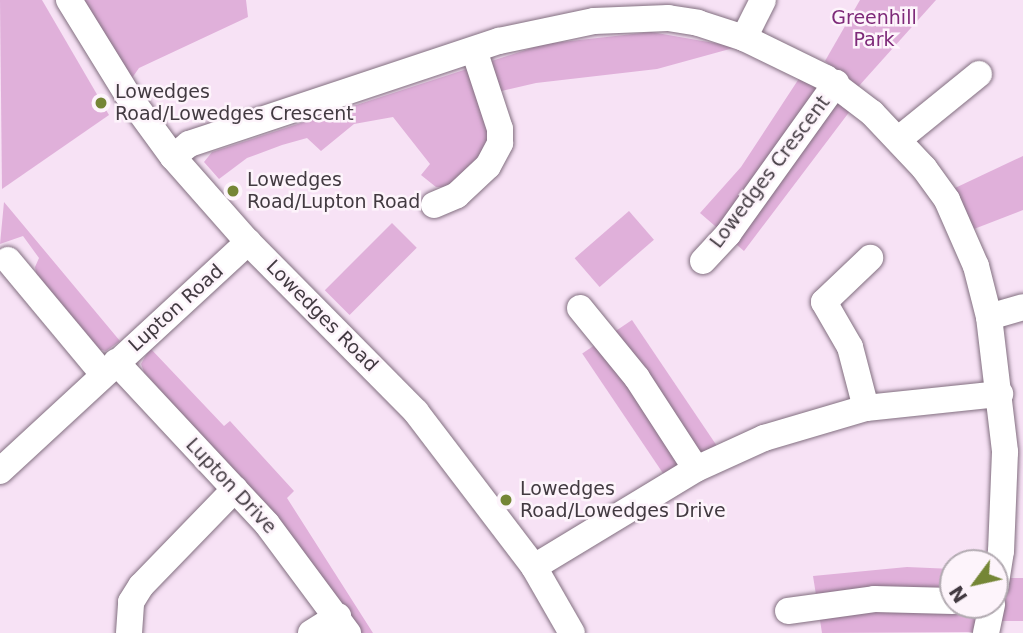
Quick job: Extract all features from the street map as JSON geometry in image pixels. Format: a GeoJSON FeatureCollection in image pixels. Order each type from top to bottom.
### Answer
{"type":"FeatureCollection","features":[{"type":"Feature","properties":{"kind":"street","name":"Lowedges Road"},"geometry":{"type":"LineString","coordinates":[[69,0],[127,94],[173,157],[248,242],[416,412],[534,568],[572,633]]}},
{"type":"Feature","properties":{"kind":"street"},"geometry":{"type":"LineString","coordinates":[[744,38],[763,0]]}},
{"type":"Feature","properties":{"kind":"street","name":"Lowedges Crescent"},"geometry":{"type":"LineString","coordinates":[[173,157],[189,144],[543,29],[625,18],[698,23],[744,38],[836,83],[899,139],[947,200],[976,267],[989,317],[1014,496],[1003,549]]}},
{"type":"Feature","properties":{"kind":"street"},"geometry":{"type":"LineString","coordinates":[[434,205],[457,195],[488,166],[500,143],[500,129],[474,50]]}},
{"type":"Feature","properties":{"kind":"street"},"geometry":{"type":"LineString","coordinates":[[899,139],[979,74]]}},
{"type":"Feature","properties":{"kind":"street","name":"Lowedges Crescent"},"geometry":{"type":"LineString","coordinates":[[703,261],[728,234],[836,83]]}},
{"type":"Feature","properties":{"kind":"street","name":"Lupton Road"},"geometry":{"type":"LineString","coordinates":[[0,471],[248,242]]}},
{"type":"Feature","properties":{"kind":"street"},"geometry":{"type":"LineString","coordinates":[[866,408],[850,347],[824,302],[870,258]]}},
{"type":"Feature","properties":{"kind":"street"},"geometry":{"type":"LineString","coordinates":[[8,260],[110,368]]}},
{"type":"Feature","properties":{"kind":"street"},"geometry":{"type":"LineString","coordinates":[[989,317],[1023,307]]}},
{"type":"Feature","properties":{"kind":"street"},"geometry":{"type":"LineString","coordinates":[[580,308],[637,378],[696,469]]}},
{"type":"Feature","properties":{"kind":"street","name":"Lupton Drive"},"geometry":{"type":"LineString","coordinates":[[110,368],[235,489],[305,570],[343,625],[311,633]]}},
{"type":"Feature","properties":{"kind":"street"},"geometry":{"type":"LineString","coordinates":[[534,568],[696,469],[764,438],[866,408],[1000,394]]}},
{"type":"Feature","properties":{"kind":"street"},"geometry":{"type":"LineString","coordinates":[[129,633],[131,602],[141,586],[235,489]]}},
{"type":"Feature","properties":{"kind":"street"},"geometry":{"type":"LineString","coordinates":[[788,611],[874,599],[939,601]]}},
{"type":"Feature","properties":{"kind":"green space"},"geometry":{"type":"Polygon","coordinates":[[[0,0],[42,0],[109,115],[2,189],[0,0]]]}},
{"type":"Feature","properties":{"kind":"green space"},"geometry":{"type":"Polygon","coordinates":[[[82,0],[246,0],[248,17],[139,68],[132,78],[82,0]]]}},
{"type":"Feature","properties":{"kind":"green space","name":"Greenhill Park"},"geometry":{"type":"Polygon","coordinates":[[[860,0],[936,0],[858,87],[825,61],[860,0]]]}},
{"type":"Feature","properties":{"kind":"green space"},"geometry":{"type":"Polygon","coordinates":[[[651,32],[737,47],[657,69],[536,83],[480,96],[488,127],[487,148],[448,187],[436,187],[421,175],[430,164],[393,117],[354,124],[321,151],[307,138],[282,145],[247,158],[219,179],[204,162],[212,152],[544,44],[651,32]]]}},
{"type":"Feature","properties":{"kind":"green space"},"geometry":{"type":"Polygon","coordinates":[[[800,77],[850,111],[744,251],[700,213],[741,167],[800,77]]]}},
{"type":"Feature","properties":{"kind":"green space"},"geometry":{"type":"Polygon","coordinates":[[[1023,156],[1023,210],[974,229],[955,188],[1023,156]]]}},
{"type":"Feature","properties":{"kind":"green space"},"geometry":{"type":"Polygon","coordinates":[[[4,202],[120,341],[106,351],[96,349],[37,279],[35,267],[39,258],[23,236],[0,244],[4,202]]]}},
{"type":"Feature","properties":{"kind":"green space"},"geometry":{"type":"Polygon","coordinates":[[[629,211],[654,240],[600,287],[575,258],[629,211]]]}},
{"type":"Feature","properties":{"kind":"green space"},"geometry":{"type":"Polygon","coordinates":[[[392,223],[417,248],[350,315],[325,290],[392,223]]]}},
{"type":"Feature","properties":{"kind":"green space"},"geometry":{"type":"Polygon","coordinates":[[[632,320],[716,445],[667,479],[582,354],[632,320]]]}},
{"type":"Feature","properties":{"kind":"green space"},"geometry":{"type":"Polygon","coordinates":[[[150,348],[224,426],[230,421],[294,491],[287,498],[373,633],[356,633],[297,542],[144,372],[141,364],[150,348]]]}},
{"type":"Feature","properties":{"kind":"green space"},"geometry":{"type":"Polygon","coordinates":[[[907,567],[939,568],[939,619],[976,619],[973,632],[822,633],[813,576],[907,567]]]}},
{"type":"Feature","properties":{"kind":"green space"},"geometry":{"type":"Polygon","coordinates":[[[1009,578],[1023,578],[1023,621],[999,621],[1009,619],[1009,578]]]}},
{"type":"Feature","properties":{"kind":"place","name":"Lowedges Road/Lowedges Crescent"},"geometry":{"type":"Point","coordinates":[101,103]}},
{"type":"Feature","properties":{"kind":"place","name":"Lowedges Road/Lupton Road"},"geometry":{"type":"Point","coordinates":[233,191]}},
{"type":"Feature","properties":{"kind":"place","name":"Lowedges Road/Lowedges Drive"},"geometry":{"type":"Point","coordinates":[506,500]}}]}
